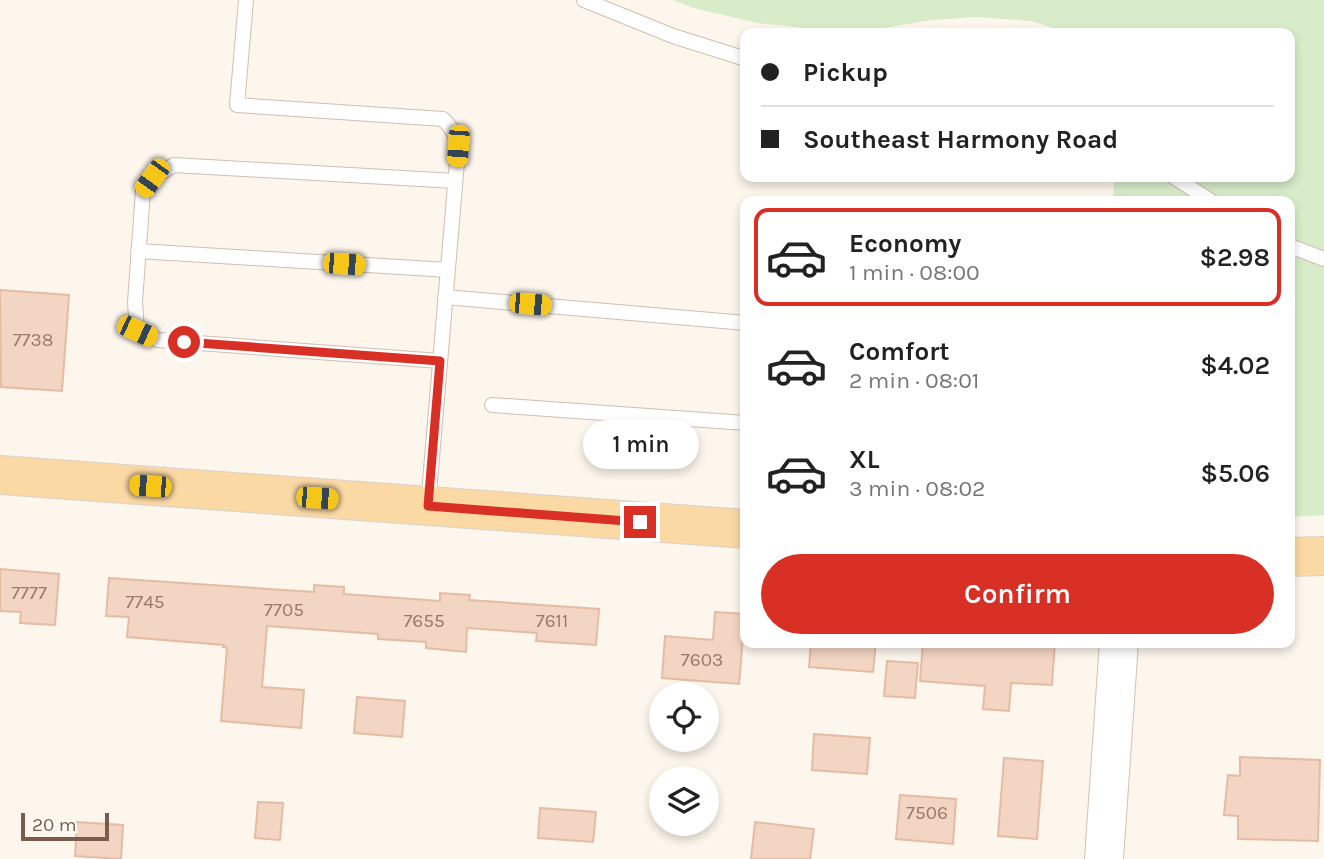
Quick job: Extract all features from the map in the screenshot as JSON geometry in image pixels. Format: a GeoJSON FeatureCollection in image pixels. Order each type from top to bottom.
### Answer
{"type":"FeatureCollection","features":[{"type":"Feature","properties":{"kind":"main road"},"geometry":{"type":"LineString","coordinates":[[0,475],[740,529]]}},
{"type":"Feature","properties":{"kind":"main road"},"geometry":{"type":"LineString","coordinates":[[1295,557],[1324,556]]}},
{"type":"Feature","properties":{"kind":"street"},"geometry":{"type":"LineString","coordinates":[[1104,859],[1119,648]]}},
{"type":"Feature","properties":{"kind":"lane"},"geometry":{"type":"LineString","coordinates":[[246,0],[237,104],[443,119],[455,130],[455,181],[428,506]]}},
{"type":"Feature","properties":{"kind":"lane"},"geometry":{"type":"LineString","coordinates":[[583,0],[673,36],[740,57]]}},
{"type":"Feature","properties":{"kind":"lane"},"geometry":{"type":"LineString","coordinates":[[440,361],[158,341],[137,331],[135,302],[143,191],[152,178],[174,165],[455,181]]}},
{"type":"Feature","properties":{"kind":"lane"},"geometry":{"type":"LineString","coordinates":[[1182,182],[1203,196]]}},
{"type":"Feature","properties":{"kind":"lane"},"geometry":{"type":"LineString","coordinates":[[1295,248],[1324,259]]}},
{"type":"Feature","properties":{"kind":"lane"},"geometry":{"type":"LineString","coordinates":[[138,251],[448,271]]}},
{"type":"Feature","properties":{"kind":"lane"},"geometry":{"type":"LineString","coordinates":[[445,297],[740,322]]}},
{"type":"Feature","properties":{"kind":"lane"},"geometry":{"type":"LineString","coordinates":[[492,405],[740,423]]}},
{"type":"Feature","properties":{"kind":"green space"},"geometry":{"type":"Polygon","coordinates":[[[673,0],[1324,0],[1324,515],[1295,517],[1295,196],[1113,196],[1114,182],[1295,182],[1295,28],[1054,28],[1031,21],[977,17],[932,20],[883,28],[805,28],[758,23],[693,8],[673,0]]]}},
{"type":"Feature","properties":{"kind":"building"},"geometry":{"type":"Polygon","coordinates":[[[0,290],[69,295],[62,391],[1,387],[0,290]]]}},
{"type":"Feature","properties":{"kind":"building"},"geometry":{"type":"Polygon","coordinates":[[[0,569],[59,574],[55,625],[20,623],[21,612],[0,611],[0,569]]]}},
{"type":"Feature","properties":{"kind":"building"},"geometry":{"type":"Polygon","coordinates":[[[109,578],[314,592],[314,585],[344,587],[344,594],[440,601],[440,593],[470,595],[469,600],[599,609],[596,645],[536,641],[537,633],[467,628],[466,652],[426,648],[426,642],[378,639],[378,634],[267,626],[262,687],[304,690],[301,728],[221,721],[227,648],[223,647],[224,645],[127,637],[129,617],[106,616],[109,578]]]}},
{"type":"Feature","properties":{"kind":"building"},"geometry":{"type":"Polygon","coordinates":[[[715,612],[740,614],[742,648],[739,684],[662,678],[665,636],[713,640],[715,612]]]}},
{"type":"Feature","properties":{"kind":"building"},"geometry":{"type":"Polygon","coordinates":[[[811,648],[875,648],[873,672],[809,667],[811,648]]]}},
{"type":"Feature","properties":{"kind":"building"},"geometry":{"type":"Polygon","coordinates":[[[923,648],[1055,648],[1052,685],[1011,683],[1009,711],[983,709],[985,686],[920,681],[923,648]]]}},
{"type":"Feature","properties":{"kind":"building"},"geometry":{"type":"Polygon","coordinates":[[[887,661],[918,663],[915,698],[884,696],[887,661]]]}},
{"type":"Feature","properties":{"kind":"building"},"geometry":{"type":"Polygon","coordinates":[[[357,697],[405,701],[402,737],[354,733],[357,697]]]}},
{"type":"Feature","properties":{"kind":"building"},"geometry":{"type":"Polygon","coordinates":[[[814,734],[870,738],[867,774],[812,770],[814,734]]]}},
{"type":"Feature","properties":{"kind":"building"},"geometry":{"type":"Polygon","coordinates":[[[1240,757],[1320,760],[1318,841],[1238,839],[1238,816],[1224,815],[1228,775],[1240,776],[1240,757]]]}},
{"type":"Feature","properties":{"kind":"building"},"geometry":{"type":"Polygon","coordinates":[[[1004,758],[1043,761],[1037,839],[998,836],[1004,758]]]}},
{"type":"Feature","properties":{"kind":"building"},"geometry":{"type":"Polygon","coordinates":[[[900,795],[956,799],[953,844],[896,839],[900,795]]]}},
{"type":"Feature","properties":{"kind":"building"},"geometry":{"type":"Polygon","coordinates":[[[258,802],[283,803],[280,840],[255,838],[258,802]]]}},
{"type":"Feature","properties":{"kind":"building"},"geometry":{"type":"Polygon","coordinates":[[[540,808],[596,812],[593,842],[538,838],[540,808]]]}},
{"type":"Feature","properties":{"kind":"building"},"geometry":{"type":"Polygon","coordinates":[[[77,822],[123,825],[121,859],[75,856],[77,822]]]}},
{"type":"Feature","properties":{"kind":"building"},"geometry":{"type":"Polygon","coordinates":[[[755,822],[814,829],[810,859],[751,859],[755,822]]]}},
{"type":"Feature","properties":{"kind":"route"},"geometry":{"type":"LineString","coordinates":[[184,342],[440,361],[428,506],[640,522]]}}]}
